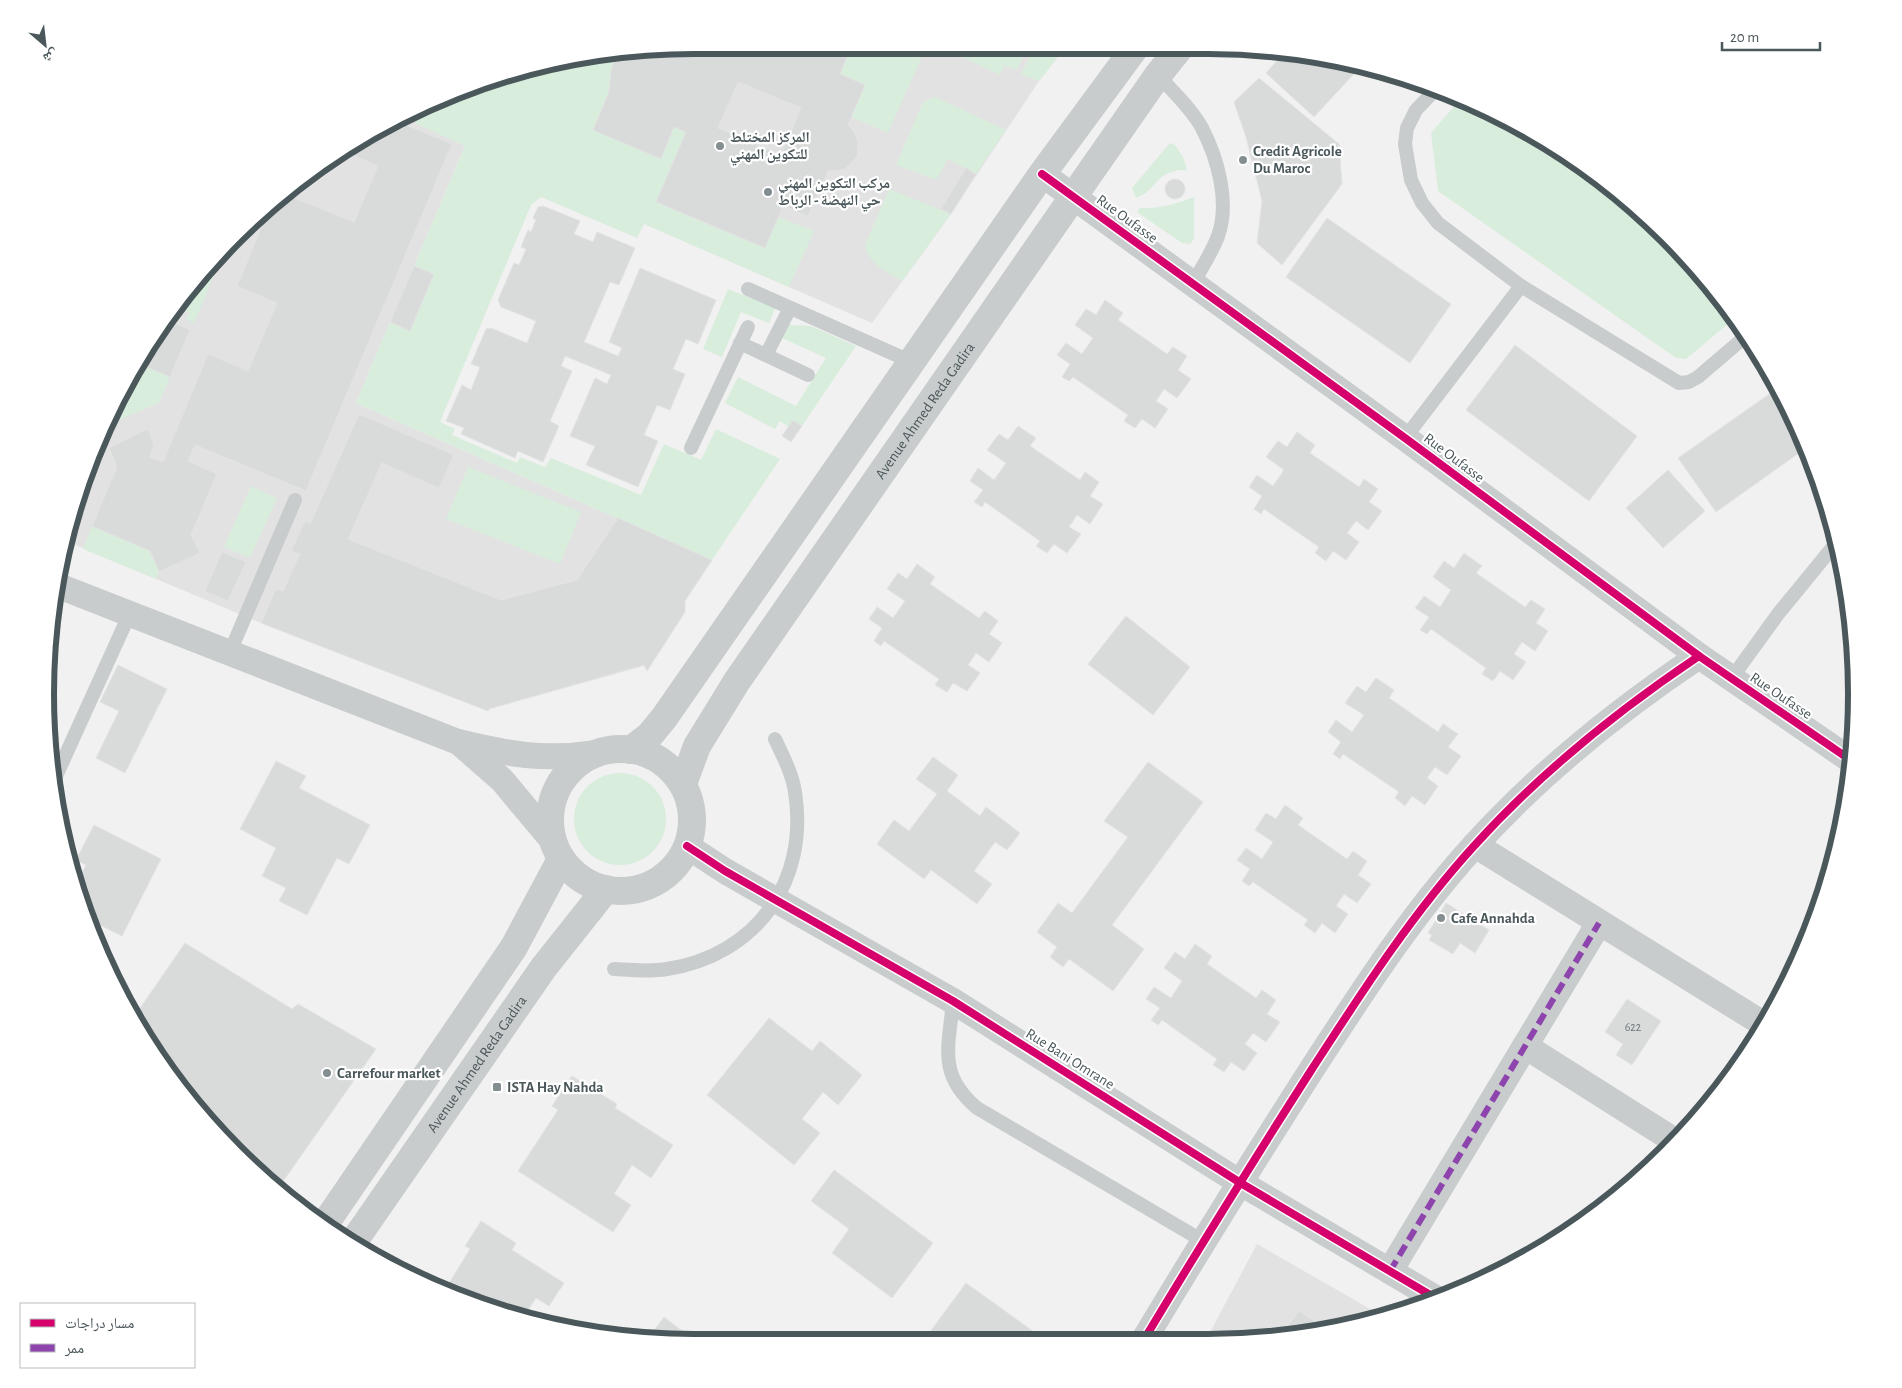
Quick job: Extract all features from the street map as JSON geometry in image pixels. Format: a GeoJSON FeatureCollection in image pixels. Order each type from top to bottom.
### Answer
{"type":"FeatureCollection","features":[{"type":"Feature","properties":{"kind":"main road"},"geometry":{"type":"LineString","coordinates":[[632,750],[650,735],[664,718],[1042,174],[1130,54]]}},
{"type":"Feature","properties":{"kind":"main road","name":"Avenue Ahmed Reda Gadira"},"geometry":{"type":"LineString","coordinates":[[683,784],[697,746],[737,682],[1158,75],[1175,54]]}},
{"type":"Feature","properties":{"kind":"main road"},"geometry":{"type":"LineString","coordinates":[[615,748],[632,750],[652,756],[670,767],[683,784],[690,804],[692,818],[687,846],[677,863],[663,877],[645,886],[626,891],[606,889],[589,884],[573,874],[557,850],[550,815],[557,789],[572,767],[595,753],[615,748]]}},
{"type":"Feature","properties":{"kind":"main road"},"geometry":{"type":"LineString","coordinates":[[328,1219],[514,948],[557,850]]}},
{"type":"Feature","properties":{"kind":"main road","name":"Avenue Ahmed Reda Gadira"},"geometry":{"type":"LineString","coordinates":[[357,1237],[544,967],[606,889]]}},
{"type":"Feature","properties":{"kind":"street","name":"Rue Oufasse"},"geometry":{"type":"LineString","coordinates":[[1042,174],[1406,438],[1699,656],[1845,756]]}},
{"type":"Feature","properties":{"kind":"street"},"geometry":{"type":"LineString","coordinates":[[63,587],[458,742],[515,755],[567,757],[595,753]]}},
{"type":"Feature","properties":{"kind":"street"},"geometry":{"type":"LineString","coordinates":[[1147,1334],[1239,1182],[1402,934],[1475,845],[1536,783],[1592,733],[1647,690],[1699,656]]}},
{"type":"Feature","properties":{"kind":"street"},"geometry":{"type":"LineString","coordinates":[[458,742],[502,780],[557,850]]}},
{"type":"Feature","properties":{"kind":"street"},"geometry":{"type":"LineString","coordinates":[[1475,845],[1758,1020]]}},
{"type":"Feature","properties":{"kind":"street","name":"Rue Bani Omrane"},"geometry":{"type":"LineString","coordinates":[[687,846],[724,871],[953,1001],[1239,1182],[1429,1295]]}},
{"type":"Feature","properties":{"kind":"street"},"geometry":{"type":"LineString","coordinates":[[1390,1271],[1599,923]]}},
{"type":"Feature","properties":{"kind":"street"},"geometry":{"type":"LineString","coordinates":[[1524,1046],[1670,1138]]}},
{"type":"Feature","properties":{"kind":"lane"},"geometry":{"type":"LineString","coordinates":[[1158,75],[1185,105],[1202,128],[1214,156],[1221,185],[1222,213],[1218,236],[1193,284]]}},
{"type":"Feature","properties":{"kind":"lane"},"geometry":{"type":"LineString","coordinates":[[1431,94],[1416,110],[1407,128],[1404,144],[1411,180],[1422,203],[1438,223],[1521,286],[1679,383],[1689,382],[1698,377],[1741,340]]}},
{"type":"Feature","properties":{"kind":"lane"},"geometry":{"type":"LineString","coordinates":[[1406,438],[1521,286]]}},
{"type":"Feature","properties":{"kind":"lane"},"geometry":{"type":"LineString","coordinates":[[748,289],[912,362]]}},
{"type":"Feature","properties":{"kind":"lane"},"geometry":{"type":"LineString","coordinates":[[766,355],[790,308]]}},
{"type":"Feature","properties":{"kind":"lane"},"geometry":{"type":"LineString","coordinates":[[691,448],[748,327]]}},
{"type":"Feature","properties":{"kind":"lane"},"geometry":{"type":"LineString","coordinates":[[740,343],[808,375]]}},
{"type":"Feature","properties":{"kind":"lane"},"geometry":{"type":"LineString","coordinates":[[230,652],[295,500]]}},
{"type":"Feature","properties":{"kind":"lane"},"geometry":{"type":"LineString","coordinates":[[1731,679],[1778,614],[1831,550]]}},
{"type":"Feature","properties":{"kind":"lane"},"geometry":{"type":"LineString","coordinates":[[58,771],[130,613]]}},
{"type":"Feature","properties":{"kind":"lane"},"geometry":{"type":"LineString","coordinates":[[614,969],[640,971],[667,969],[693,964],[717,953],[740,939],[760,922],[777,901],[789,875],[796,848],[797,820],[795,792],[787,764],[775,739]]}},
{"type":"Feature","properties":{"kind":"lane"},"geometry":{"type":"LineString","coordinates":[[953,1001],[948,1064],[953,1081],[963,1096],[984,1112],[1203,1241]]}},
{"type":"Feature","properties":{"kind":"shaded area"},"geometry":{"type":"Polygon","coordinates":[[[1060,54],[1039,81],[951,214],[872,323],[465,146],[356,403],[712,560],[685,601],[685,612],[647,671],[644,666],[489,709],[488,711],[261,623],[72,544],[88,488],[102,449],[140,374],[162,338],[186,304],[241,241],[304,186],[374,140],[449,102],[528,76],[569,66],[610,59],[652,55],[1060,54]]]}},
{"type":"Feature","properties":{"kind":"shaded area"},"geometry":{"type":"Polygon","coordinates":[[[1257,1244],[1375,1312],[1333,1322],[1292,1329],[1209,1334],[1257,1244]]]}},
{"type":"Feature","properties":{"kind":"green space"},"geometry":{"type":"Polygon","coordinates":[[[848,54],[923,54],[888,133],[851,117],[865,85],[840,74],[848,54]]]}},
{"type":"Feature","properties":{"kind":"green space"},"geometry":{"type":"Polygon","coordinates":[[[957,54],[1024,54],[1017,70],[1004,66],[1000,75],[957,54]]]}},
{"type":"Feature","properties":{"kind":"green space"},"geometry":{"type":"Polygon","coordinates":[[[1031,54],[1060,54],[1039,81],[1021,74],[1031,54]]]}},
{"type":"Feature","properties":{"kind":"green space"},"geometry":{"type":"Polygon","coordinates":[[[616,58],[609,92],[593,130],[661,159],[674,127],[686,132],[656,202],[764,248],[778,217],[814,231],[789,287],[644,224],[637,238],[541,197],[531,205],[440,422],[455,429],[452,435],[517,463],[520,457],[545,467],[551,458],[641,495],[664,444],[701,460],[716,429],[780,459],[712,560],[356,403],[390,322],[410,330],[434,274],[414,266],[465,146],[415,123],[418,117],[449,102],[488,88],[569,66],[616,58]]]}},
{"type":"Feature","properties":{"kind":"green space"},"geometry":{"type":"Polygon","coordinates":[[[935,97],[1006,130],[976,174],[948,159],[936,180],[896,165],[923,102],[935,97]]]}},
{"type":"Feature","properties":{"kind":"green space"},"geometry":{"type":"Polygon","coordinates":[[[1456,104],[1528,140],[1564,162],[1598,186],[1661,241],[1716,304],[1729,323],[1686,359],[1676,358],[1438,191],[1431,133],[1456,104]]]}},
{"type":"Feature","properties":{"kind":"green space"},"geometry":{"type":"Polygon","coordinates":[[[1170,143],[1175,145],[1183,157],[1187,170],[1168,173],[1149,191],[1136,198],[1132,188],[1170,143]]]}},
{"type":"Feature","properties":{"kind":"green space"},"geometry":{"type":"Polygon","coordinates":[[[889,189],[951,214],[902,281],[884,271],[874,262],[867,252],[865,245],[889,189]]]}},
{"type":"Feature","properties":{"kind":"green space"},"geometry":{"type":"Polygon","coordinates":[[[1194,197],[1194,238],[1190,244],[1182,243],[1137,212],[1140,208],[1154,208],[1194,197]]]}},
{"type":"Feature","properties":{"kind":"green space"},"geometry":{"type":"Polygon","coordinates":[[[218,267],[194,323],[186,319],[189,313],[182,310],[218,267]]]}},
{"type":"Feature","properties":{"kind":"green space"},"geometry":{"type":"Polygon","coordinates":[[[728,289],[775,308],[769,323],[741,312],[722,357],[703,349],[728,289]]]}},
{"type":"Feature","properties":{"kind":"green space"},"geometry":{"type":"Polygon","coordinates":[[[789,325],[811,326],[856,346],[802,426],[793,420],[789,427],[780,421],[775,429],[725,403],[738,377],[796,406],[826,358],[782,338],[789,325]]]}},
{"type":"Feature","properties":{"kind":"green space"},"geometry":{"type":"Polygon","coordinates":[[[145,366],[170,377],[159,403],[115,421],[145,366]]]}},
{"type":"Feature","properties":{"kind":"green space"},"geometry":{"type":"Polygon","coordinates":[[[468,467],[581,512],[560,564],[446,519],[468,467]]]}},
{"type":"Feature","properties":{"kind":"green space"},"geometry":{"type":"Polygon","coordinates":[[[251,486],[277,498],[250,558],[224,547],[251,486]]]}},
{"type":"Feature","properties":{"kind":"green space"},"geometry":{"type":"Polygon","coordinates":[[[92,526],[150,551],[159,572],[156,579],[83,549],[92,526]]]}},
{"type":"Feature","properties":{"kind":"green space"},"geometry":{"type":"Polygon","coordinates":[[[620,773],[638,776],[653,786],[663,801],[666,819],[663,837],[653,852],[638,862],[620,865],[602,862],[587,852],[577,837],[574,819],[577,801],[587,786],[602,776],[620,773]]]}},
{"type":"Feature","properties":{"kind":"building","name":"المركز المختلط للتكوين المهني"},"geometry":{"type":"Polygon","coordinates":[[[848,54],[840,74],[865,85],[848,125],[854,132],[858,142],[857,157],[845,169],[828,171],[808,216],[783,206],[765,248],[656,202],[686,132],[674,127],[661,159],[593,130],[609,92],[611,69],[616,58],[652,55],[848,54]],[[738,82],[718,128],[781,155],[801,108],[738,82]]]}},
{"type":"Feature","properties":{"kind":"building"},"geometry":{"type":"Polygon","coordinates":[[[1280,58],[1356,72],[1314,117],[1266,73],[1280,58]]]}},
{"type":"Feature","properties":{"kind":"building"},"geometry":{"type":"Polygon","coordinates":[[[1259,78],[1339,144],[1342,184],[1282,265],[1257,243],[1262,201],[1246,137],[1234,102],[1259,78]]]}},
{"type":"Feature","properties":{"kind":"building"},"geometry":{"type":"Polygon","coordinates":[[[403,124],[452,144],[306,491],[195,445],[188,461],[217,474],[191,535],[200,553],[159,572],[150,551],[92,526],[117,467],[109,448],[148,429],[154,445],[150,457],[163,462],[208,354],[248,371],[277,303],[237,286],[264,220],[291,197],[354,222],[378,166],[351,154],[403,124]]]}},
{"type":"Feature","properties":{"kind":"building"},"geometry":{"type":"Polygon","coordinates":[[[966,168],[976,174],[951,214],[941,209],[966,168]]]}},
{"type":"Feature","properties":{"kind":"building"},"geometry":{"type":"Polygon","coordinates":[[[1175,179],[1182,182],[1185,189],[1182,196],[1175,199],[1168,196],[1165,189],[1168,182],[1175,179]]]}},
{"type":"Feature","properties":{"kind":"building"},"geometry":{"type":"Polygon","coordinates":[[[543,206],[580,221],[574,234],[593,242],[597,232],[635,248],[619,285],[610,282],[584,342],[618,356],[622,348],[609,342],[640,268],[716,300],[698,344],[686,339],[673,369],[685,374],[670,410],[657,405],[644,435],[658,441],[638,487],[586,465],[595,446],[570,436],[595,378],[607,384],[611,375],[565,356],[561,366],[572,371],[550,421],[559,426],[543,462],[518,451],[515,458],[461,434],[464,428],[446,421],[462,385],[471,390],[480,367],[471,364],[486,329],[491,328],[527,343],[536,321],[501,307],[498,300],[514,263],[519,265],[526,249],[521,247],[528,230],[531,232],[536,220],[533,218],[538,207],[543,206]]]}},
{"type":"Feature","properties":{"kind":"building"},"geometry":{"type":"Polygon","coordinates":[[[1327,218],[1451,304],[1410,363],[1286,277],[1327,218]]]}},
{"type":"Feature","properties":{"kind":"building"},"geometry":{"type":"Polygon","coordinates":[[[414,266],[434,274],[410,331],[390,322],[414,266]]]}},
{"type":"Feature","properties":{"kind":"building"},"geometry":{"type":"Polygon","coordinates":[[[1105,300],[1123,313],[1118,320],[1167,354],[1173,347],[1187,356],[1178,370],[1191,379],[1177,398],[1164,389],[1156,401],[1168,409],[1155,428],[1142,419],[1135,428],[1124,421],[1128,415],[1073,377],[1069,381],[1062,377],[1070,364],[1057,355],[1066,343],[1082,354],[1093,338],[1075,325],[1086,309],[1096,315],[1105,300]]]}},
{"type":"Feature","properties":{"kind":"building"},"geometry":{"type":"Polygon","coordinates":[[[173,322],[190,330],[170,377],[145,366],[173,322]]]}},
{"type":"Feature","properties":{"kind":"building"},"geometry":{"type":"Polygon","coordinates":[[[1515,345],[1637,436],[1589,501],[1466,410],[1515,345]]]}},
{"type":"Feature","properties":{"kind":"building"},"geometry":{"type":"Polygon","coordinates":[[[1772,392],[1801,452],[1716,512],[1678,458],[1772,392]]]}},
{"type":"Feature","properties":{"kind":"building"},"geometry":{"type":"Polygon","coordinates":[[[359,414],[454,455],[439,488],[382,463],[348,539],[501,600],[577,580],[618,518],[712,560],[685,601],[685,612],[647,671],[644,665],[489,709],[488,711],[261,623],[276,589],[283,591],[300,554],[291,551],[305,521],[310,524],[359,414]]]}},
{"type":"Feature","properties":{"kind":"building"},"geometry":{"type":"Polygon","coordinates":[[[793,420],[802,426],[791,442],[782,436],[793,420]]]}},
{"type":"Feature","properties":{"kind":"building"},"geometry":{"type":"Polygon","coordinates":[[[1018,426],[1036,438],[1030,446],[1080,480],[1085,472],[1099,482],[1090,496],[1103,504],[1090,524],[1077,515],[1069,527],[1081,534],[1067,553],[1054,544],[1047,553],[1036,546],[1040,541],[985,502],[982,507],[974,502],[983,490],[970,481],[978,468],[994,480],[1006,463],[987,450],[999,434],[1008,440],[1018,426]]]}},
{"type":"Feature","properties":{"kind":"building"},"geometry":{"type":"Polygon","coordinates":[[[1297,432],[1315,445],[1310,453],[1359,487],[1364,479],[1378,489],[1369,502],[1382,511],[1368,530],[1356,521],[1347,533],[1359,542],[1346,560],[1333,551],[1326,561],[1315,553],[1319,547],[1264,509],[1261,514],[1254,509],[1262,496],[1249,487],[1257,475],[1273,486],[1284,470],[1266,457],[1278,441],[1287,447],[1297,432]]]}},
{"type":"Feature","properties":{"kind":"building"},"geometry":{"type":"Polygon","coordinates":[[[1668,470],[1705,511],[1663,548],[1626,508],[1668,470]]]}},
{"type":"Feature","properties":{"kind":"building"},"geometry":{"type":"Polygon","coordinates":[[[222,552],[246,562],[228,601],[205,591],[222,552]]]}},
{"type":"Feature","properties":{"kind":"building"},"geometry":{"type":"Polygon","coordinates":[[[1464,553],[1482,566],[1476,573],[1525,607],[1531,600],[1545,609],[1536,623],[1548,631],[1535,651],[1522,642],[1514,654],[1526,662],[1513,680],[1500,671],[1493,681],[1482,674],[1486,668],[1431,629],[1427,634],[1420,630],[1429,617],[1415,608],[1424,596],[1440,607],[1451,590],[1433,577],[1444,561],[1454,568],[1464,553]]]}},
{"type":"Feature","properties":{"kind":"building"},"geometry":{"type":"Polygon","coordinates":[[[917,564],[935,577],[930,584],[979,618],[985,611],[998,621],[989,634],[1002,643],[989,662],[976,653],[968,665],[980,673],[967,691],[953,683],[947,692],[935,685],[939,679],[884,641],[881,646],[874,641],[882,628],[869,619],[877,607],[893,618],[905,601],[887,589],[898,573],[907,579],[917,564]]]}},
{"type":"Feature","properties":{"kind":"building"},"geometry":{"type":"Polygon","coordinates":[[[1126,616],[1190,667],[1153,715],[1088,664],[1126,616]]]}},
{"type":"Feature","properties":{"kind":"building"},"geometry":{"type":"Polygon","coordinates":[[[118,665],[167,689],[125,773],[96,758],[119,711],[100,702],[118,665]]]}},
{"type":"Feature","properties":{"kind":"building"},"geometry":{"type":"Polygon","coordinates":[[[1376,678],[1394,690],[1389,698],[1438,732],[1443,724],[1458,734],[1448,747],[1461,756],[1447,775],[1435,767],[1427,778],[1438,786],[1425,805],[1412,796],[1405,806],[1395,798],[1399,792],[1343,754],[1340,759],[1333,754],[1341,742],[1328,732],[1336,720],[1352,732],[1364,715],[1345,703],[1357,686],[1366,692],[1376,678]]]}},
{"type":"Feature","properties":{"kind":"building"},"geometry":{"type":"Polygon","coordinates":[[[933,757],[958,775],[947,791],[980,816],[986,807],[1020,833],[1007,850],[995,842],[974,871],[992,884],[977,904],[931,870],[924,879],[877,844],[894,820],[909,831],[937,794],[916,779],[933,757]]]}},
{"type":"Feature","properties":{"kind":"building"},"geometry":{"type":"Polygon","coordinates":[[[276,761],[306,776],[299,788],[370,825],[349,864],[337,858],[307,915],[279,901],[286,888],[262,876],[276,848],[240,829],[276,761]]]}},
{"type":"Feature","properties":{"kind":"building"},"geometry":{"type":"Polygon","coordinates":[[[1148,762],[1203,802],[1112,925],[1144,949],[1113,991],[1069,959],[1063,967],[1050,957],[1057,947],[1037,932],[1058,903],[1072,913],[1128,837],[1104,821],[1148,762]]]}},
{"type":"Feature","properties":{"kind":"building"},"geometry":{"type":"Polygon","coordinates":[[[1285,805],[1303,818],[1298,825],[1347,859],[1353,851],[1367,861],[1358,875],[1371,884],[1357,903],[1344,894],[1336,906],[1348,914],[1335,933],[1322,923],[1315,933],[1304,925],[1308,920],[1253,882],[1249,886],[1242,881],[1250,869],[1237,860],[1246,848],[1262,859],[1273,842],[1255,830],[1266,813],[1276,819],[1285,805]]]}},
{"type":"Feature","properties":{"kind":"building"},"geometry":{"type":"Polygon","coordinates":[[[94,825],[161,859],[122,936],[96,923],[81,876],[86,865],[76,860],[94,825]]]}},
{"type":"Feature","properties":{"kind":"building"},"geometry":{"type":"Polygon","coordinates":[[[1446,903],[1489,930],[1475,953],[1460,943],[1453,954],[1429,940],[1432,935],[1428,933],[1446,903]]]}},
{"type":"Feature","properties":{"kind":"building"},"geometry":{"type":"Polygon","coordinates":[[[185,943],[292,1009],[298,1004],[376,1049],[282,1183],[241,1147],[186,1084],[162,1050],[138,1011],[185,943]]]}},
{"type":"Feature","properties":{"kind":"building"},"geometry":{"type":"Polygon","coordinates":[[[1195,944],[1212,956],[1207,964],[1256,998],[1262,990],[1276,1000],[1267,1014],[1280,1022],[1266,1042],[1253,1033],[1245,1044],[1257,1053],[1244,1071],[1231,1062],[1224,1072],[1213,1065],[1217,1059],[1162,1020],[1158,1025],[1151,1020],[1160,1008],[1146,999],[1154,987],[1171,998],[1182,981],[1164,968],[1175,952],[1185,959],[1195,944]]]}},
{"type":"Feature","properties":{"kind":"building"},"geometry":{"type":"Polygon","coordinates":[[[1627,999],[1661,1021],[1632,1065],[1616,1055],[1623,1044],[1605,1032],[1627,999]]]}},
{"type":"Feature","properties":{"kind":"building"},"geometry":{"type":"Polygon","coordinates":[[[769,1018],[812,1051],[820,1041],[862,1075],[838,1105],[823,1092],[802,1119],[820,1133],[794,1165],[707,1095],[769,1018]]]}},
{"type":"Feature","properties":{"kind":"building"},"geometry":{"type":"Polygon","coordinates":[[[572,1076],[617,1104],[615,1108],[673,1145],[651,1178],[632,1165],[614,1194],[631,1205],[613,1232],[518,1171],[558,1110],[552,1106],[572,1076]]]}},
{"type":"Feature","properties":{"kind":"building"},"geometry":{"type":"Polygon","coordinates":[[[834,1170],[933,1243],[892,1298],[832,1253],[849,1229],[811,1201],[834,1170]]]}},
{"type":"Feature","properties":{"kind":"building"},"geometry":{"type":"Polygon","coordinates":[[[481,1221],[516,1243],[512,1250],[564,1283],[549,1306],[536,1298],[527,1312],[449,1286],[448,1285],[470,1249],[465,1246],[481,1221]]]}},
{"type":"Feature","properties":{"kind":"building"},"geometry":{"type":"Polygon","coordinates":[[[966,1283],[1037,1334],[928,1334],[966,1283]]]}},
{"type":"Feature","properties":{"kind":"building"},"geometry":{"type":"Polygon","coordinates":[[[1299,1311],[1319,1324],[1292,1329],[1285,1330],[1299,1311]]]}},
{"type":"Feature","properties":{"kind":"building"},"geometry":{"type":"Polygon","coordinates":[[[664,1317],[686,1334],[652,1333],[664,1317]]]}},
{"type":"Feature","properties":{"kind":"marked path"},"geometry":{"type":"LineString","coordinates":[[1390,1271],[1599,923]]}},
{"type":"Feature","properties":{"kind":"cycle path"},"geometry":{"type":"LineString","coordinates":[[1042,174],[1405,438],[1699,656],[1845,756]]}},
{"type":"Feature","properties":{"kind":"cycle path"},"geometry":{"type":"LineString","coordinates":[[1147,1334],[1248,1169],[1350,1011],[1388,954],[1451,872],[1500,819],[1553,768],[1609,721],[1699,656]]}},
{"type":"Feature","properties":{"kind":"cycle path"},"geometry":{"type":"LineString","coordinates":[[687,846],[725,871],[953,1001],[1239,1182],[1429,1294]]}},
{"type":"Feature","properties":{"kind":"place","name":"المركز المختلط للتكوين المهني"},"geometry":{"type":"Point","coordinates":[720,146]}},
{"type":"Feature","properties":{"kind":"place","name":"Credit Agricole Du Maroc"},"geometry":{"type":"Point","coordinates":[1243,160]}},
{"type":"Feature","properties":{"kind":"place","name":"مركب التكوين المهني حي النهضة - الرباط"},"geometry":{"type":"Point","coordinates":[768,192]}},
{"type":"Feature","properties":{"kind":"place","name":"Cafe Annahda"},"geometry":{"type":"Point","coordinates":[1441,918]}},
{"type":"Feature","properties":{"kind":"place","name":"Carrefour market"},"geometry":{"type":"Point","coordinates":[327,1073]}},
{"type":"Feature","properties":{"kind":"place","name":"ISTA Hay Nahda"},"geometry":{"type":"Point","coordinates":[497,1087]}}]}
